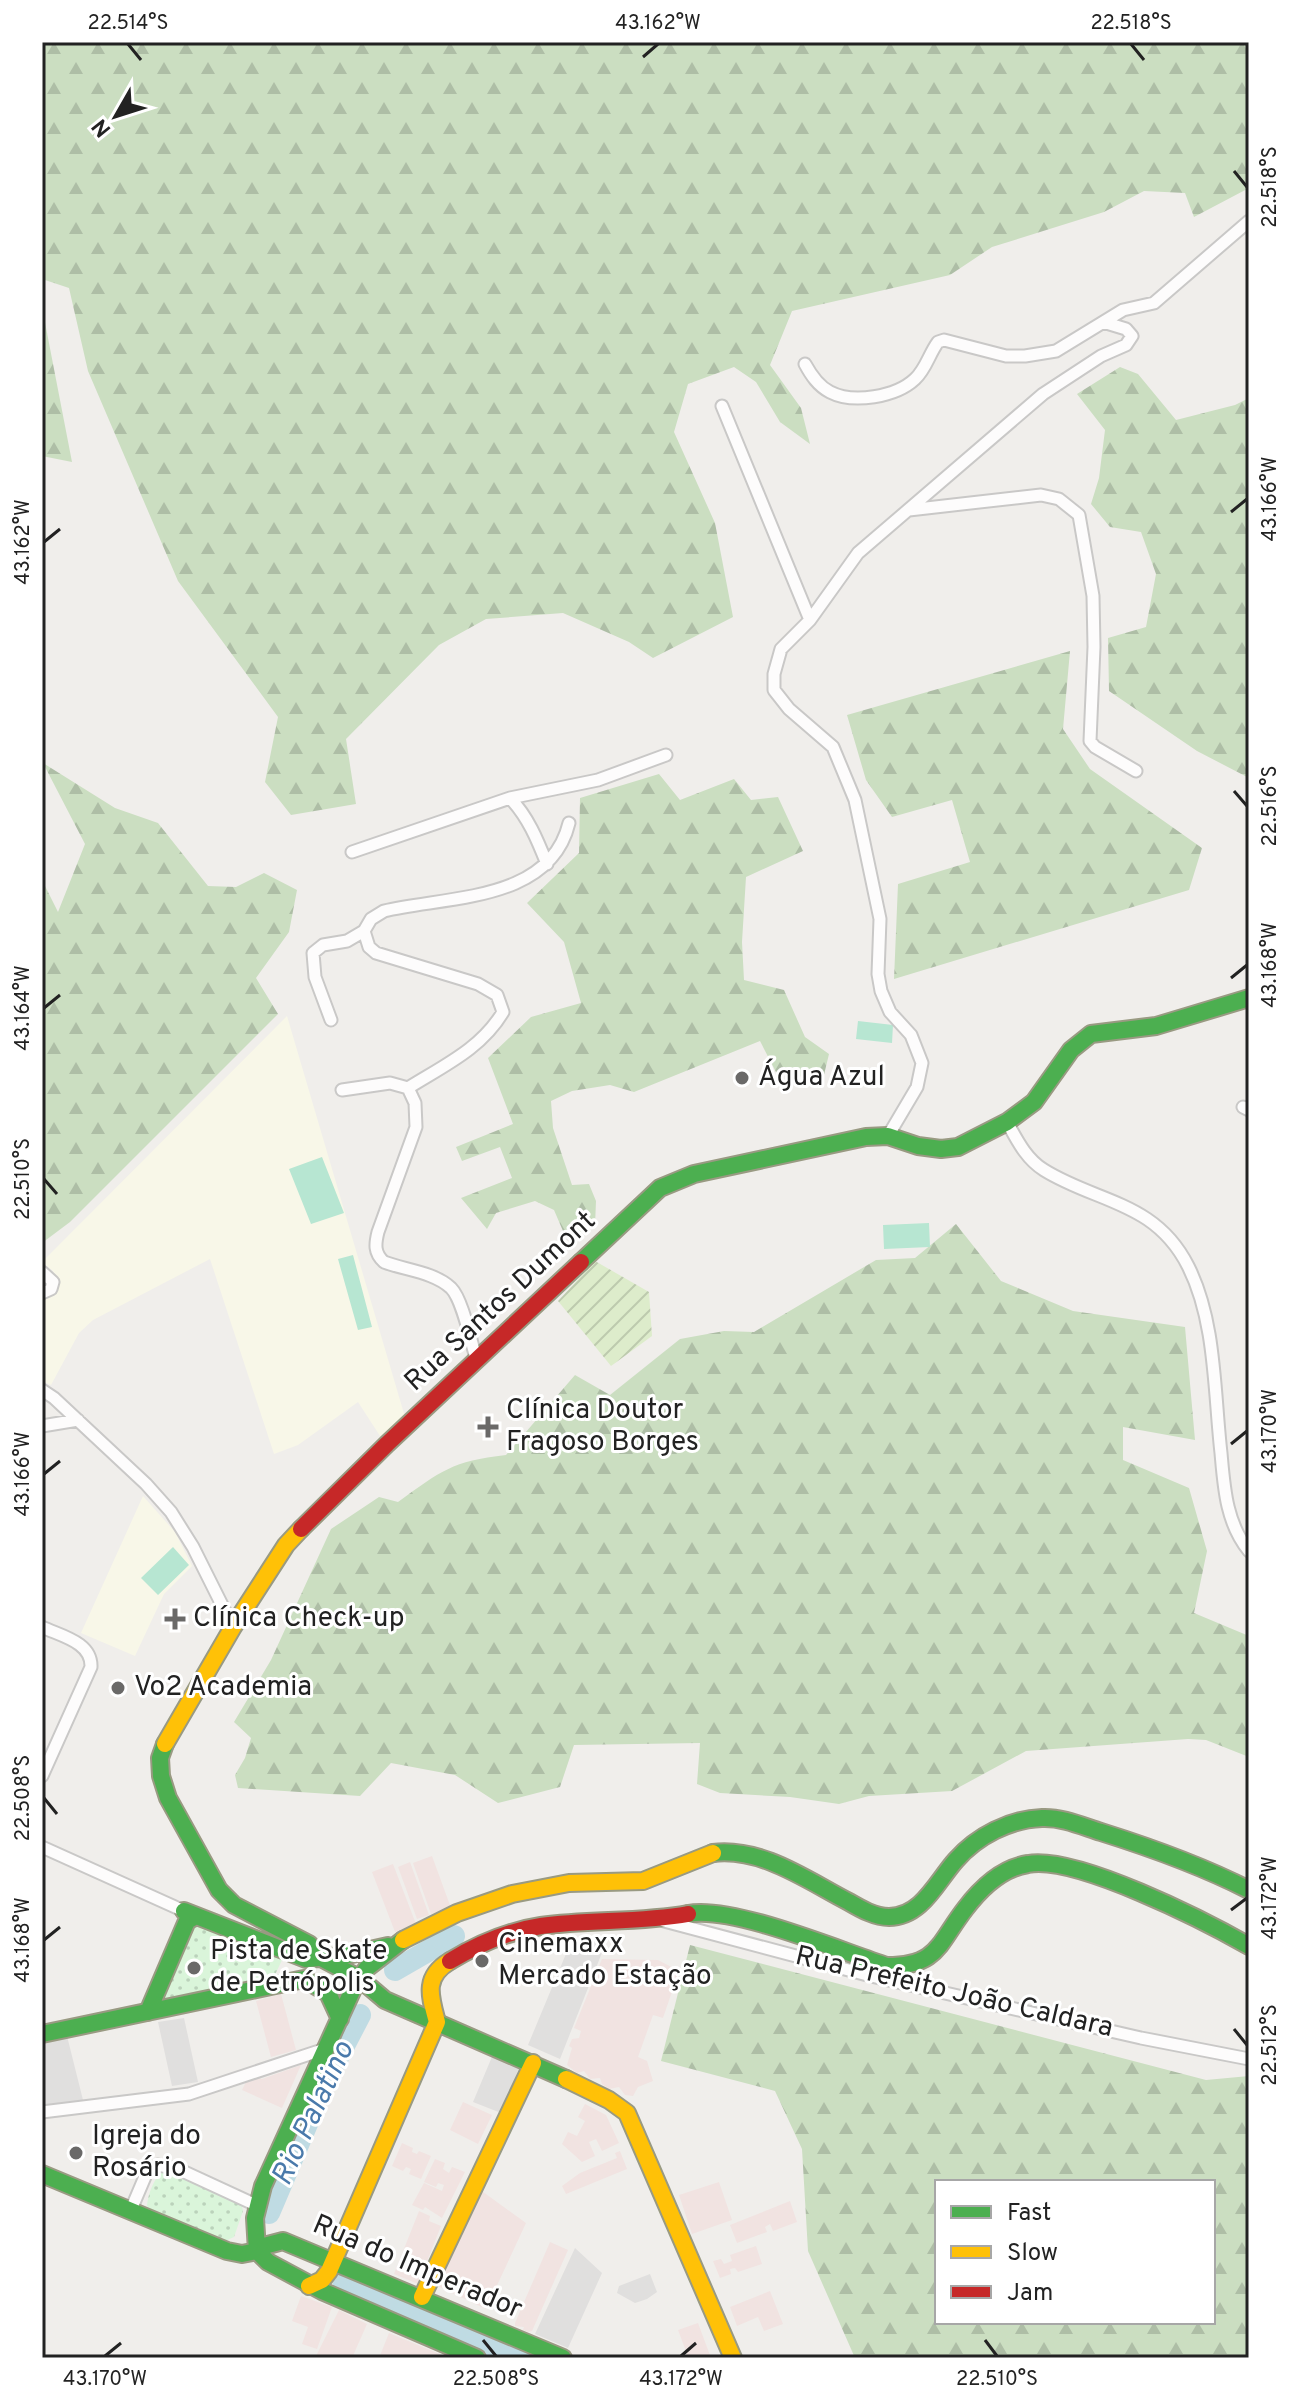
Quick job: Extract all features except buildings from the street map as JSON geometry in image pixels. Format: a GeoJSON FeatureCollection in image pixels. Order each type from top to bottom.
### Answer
{"type":"FeatureCollection","features":[{"type":"Feature","properties":{"kind":"main road","name":"Rua Santos Dumont"},"geometry":{"type":"LineString","coordinates":[[321,1958],[309,1944],[225,1898],[168,1798],[161,1776],[160,1758],[166,1741],[233,1627],[278,1556],[312,1517],[660,1188],[694,1174],[866,1137],[888,1136],[918,1146],[941,1149],[958,1147],[1007,1122],[1034,1102],[1071,1050],[1091,1034],[1156,1026],[1249,998]]}},
{"type":"Feature","properties":{"kind":"main road"},"geometry":{"type":"LineString","coordinates":[[42,2174],[227,2251],[242,2254],[257,2251],[254,2239],[256,2205],[359,1978],[377,1957],[397,1943],[455,1913],[496,1898],[561,1883],[643,1881],[661,1877],[713,1852],[732,1853],[782,1868],[854,1904],[890,1918],[916,1907],[931,1893],[961,1853],[978,1841],[1022,1820],[1045,1818],[1068,1820],[1133,1842],[1203,1868],[1249,1890]]}},
{"type":"Feature","properties":{"kind":"main road"},"geometry":{"type":"LineString","coordinates":[[333,2295],[332,2282],[338,2263],[437,2022],[428,1990],[431,1978],[441,1966],[482,1942],[540,1926],[660,1919],[702,1911],[738,1917],[887,1966],[908,1966],[921,1963],[932,1955],[983,1887],[1015,1868],[1033,1863],[1057,1865],[1107,1882],[1159,1902],[1249,1946]]}},
{"type":"Feature","properties":{"kind":"main road"},"geometry":{"type":"LineString","coordinates":[[148,2012],[189,1916],[306,1959],[343,1956],[397,1943]]}},
{"type":"Feature","properties":{"kind":"main road"},"geometry":{"type":"LineString","coordinates":[[292,1955],[299,1967],[297,1980]]}},
{"type":"Feature","properties":{"kind":"main road"},"geometry":{"type":"LineString","coordinates":[[321,1958],[359,1978],[385,2000],[533,2063],[609,2100],[627,2113],[733,2358]]}},
{"type":"Feature","properties":{"kind":"main road"},"geometry":{"type":"LineString","coordinates":[[42,2034],[297,1980],[312,1975],[321,1958]]}},
{"type":"Feature","properties":{"kind":"main road"},"geometry":{"type":"LineString","coordinates":[[297,1980],[320,1984],[342,2014]]}},
{"type":"Feature","properties":{"kind":"main road"},"geometry":{"type":"LineString","coordinates":[[342,2014],[361,2002],[385,2000]]}},
{"type":"Feature","properties":{"kind":"main road"},"geometry":{"type":"LineString","coordinates":[[422,2297],[533,2063]]}},
{"type":"Feature","properties":{"kind":"main road","name":"Rua do Imperador"},"geometry":{"type":"LineString","coordinates":[[477,2358],[309,2286],[260,2259],[257,2251],[283,2241],[563,2358]]}},
{"type":"Feature","properties":{"kind":"main road"},"geometry":{"type":"LineString","coordinates":[[309,2286],[325,2280],[338,2263]]}},
{"type":"Feature","properties":{"kind":"street"},"geometry":{"type":"LineString","coordinates":[[805,364],[816,382],[826,390],[839,396],[858,397],[882,394],[913,381],[925,368],[938,342],[944,340],[988,353],[1025,356],[1056,351],[1123,310],[1154,303],[1249,221]]}},
{"type":"Feature","properties":{"kind":"street"},"geometry":{"type":"LineString","coordinates":[[888,1136],[917,1087],[922,1063],[911,1035],[890,1012],[881,991],[877,903],[855,800],[833,747],[789,709],[774,690],[774,674],[781,649],[810,620],[858,553],[1043,394],[1101,356],[1126,345],[1132,336],[1126,329],[1103,322]]}},
{"type":"Feature","properties":{"kind":"street"},"geometry":{"type":"LineString","coordinates":[[722,406],[810,620]]}},
{"type":"Feature","properties":{"kind":"street"},"geometry":{"type":"LineString","coordinates":[[909,510],[1041,495],[1059,499],[1079,515],[1093,596],[1090,741],[1136,771]]}},
{"type":"Feature","properties":{"kind":"street"},"geometry":{"type":"LineString","coordinates":[[352,852],[510,798],[598,780],[666,755]]}},
{"type":"Feature","properties":{"kind":"street"},"geometry":{"type":"LineString","coordinates":[[510,798],[532,828],[547,864]]}},
{"type":"Feature","properties":{"kind":"street"},"geometry":{"type":"LineString","coordinates":[[331,1020],[315,977],[313,953],[323,945],[347,941],[364,931],[371,919],[384,911],[499,890],[534,874],[547,864],[565,840],[569,823]]}},
{"type":"Feature","properties":{"kind":"street"},"geometry":{"type":"LineString","coordinates":[[342,1090],[390,1083],[408,1088],[472,1048],[493,1029],[503,1012],[497,995],[478,984],[376,953],[369,947],[364,931]]}},
{"type":"Feature","properties":{"kind":"street"},"geometry":{"type":"LineString","coordinates":[[408,1088],[415,1103],[416,1127],[378,1232],[378,1256],[384,1262],[438,1279],[452,1289],[477,1361]]}},
{"type":"Feature","properties":{"kind":"street"},"geometry":{"type":"LineString","coordinates":[[1007,1122],[1023,1151],[1043,1170],[1113,1200],[1150,1220],[1169,1239],[1187,1265],[1201,1300],[1210,1347],[1225,1493],[1236,1532],[1249,1551]]}},
{"type":"Feature","properties":{"kind":"street"},"geometry":{"type":"LineString","coordinates":[[42,1272],[53,1282],[51,1289],[42,1293]]}},
{"type":"Feature","properties":{"kind":"street"},"geometry":{"type":"LineString","coordinates":[[42,1390],[146,1484],[171,1512],[198,1557],[233,1627]]}},
{"type":"Feature","properties":{"kind":"street"},"geometry":{"type":"LineString","coordinates":[[42,1426],[78,1420]]}},
{"type":"Feature","properties":{"kind":"street"},"geometry":{"type":"LineString","coordinates":[[42,1627],[78,1643],[92,1660],[42,1776]]}},
{"type":"Feature","properties":{"kind":"street"},"geometry":{"type":"LineString","coordinates":[[42,1847],[189,1916]]}},
{"type":"Feature","properties":{"kind":"street","name":"Rua Prefeito João Caldara"},"geometry":{"type":"LineString","coordinates":[[660,1919],[871,1976],[1182,2047],[1249,2059]]}},
{"type":"Feature","properties":{"kind":"street"},"geometry":{"type":"LineString","coordinates":[[42,2112],[189,2094],[325,2049]]}},
{"type":"Feature","properties":{"kind":"street"},"geometry":{"type":"LineString","coordinates":[[130,2212],[147,2172],[158,2165],[178,2169],[256,2205]]}},
{"type":"Feature","properties":{"kind":"shaded area"},"geometry":{"type":"Polygon","coordinates":[[[287,1016],[405,1417],[382,1439],[358,1402],[298,1445],[274,1454],[210,1259],[93,1320],[79,1333],[51,1385],[42,1381],[42,1300],[55,1295],[59,1283],[53,1271],[42,1262],[287,1016]]]}},
{"type":"Feature","properties":{"kind":"shaded area"},"geometry":{"type":"Polygon","coordinates":[[[143,1496],[175,1532],[192,1566],[164,1594],[135,1656],[81,1633],[143,1496]]]}},
{"type":"Feature","properties":{"kind":"shaded area"},"geometry":{"type":"Polygon","coordinates":[[[432,1856],[451,1908],[431,1914],[413,1863],[432,1856]]]}},
{"type":"Feature","properties":{"kind":"shaded area"},"geometry":{"type":"Polygon","coordinates":[[[410,1862],[429,1915],[417,1919],[398,1867],[410,1862]]]}},
{"type":"Feature","properties":{"kind":"shaded area"},"geometry":{"type":"Polygon","coordinates":[[[393,1864],[416,1924],[395,1932],[372,1872],[393,1864]]]}},
{"type":"Feature","properties":{"kind":"shaded area"},"geometry":{"type":"Polygon","coordinates":[[[573,1937],[607,1940],[560,2059],[528,2045],[573,1937]]]}},
{"type":"Feature","properties":{"kind":"shaded area"},"geometry":{"type":"Polygon","coordinates":[[[602,1959],[658,1960],[679,1971],[663,2018],[653,2015],[638,2057],[647,2061],[653,2081],[638,2087],[633,2096],[625,2095],[619,2087],[609,2089],[600,2078],[590,2079],[584,2071],[577,2073],[567,2065],[572,2048],[569,2046],[572,2039],[579,2038],[581,2031],[574,2028],[602,1959]]]}},
{"type":"Feature","properties":{"kind":"shaded area"},"geometry":{"type":"Polygon","coordinates":[[[281,1994],[296,2050],[271,2057],[256,2001],[281,1994]]]}},
{"type":"Feature","properties":{"kind":"shaded area"},"geometry":{"type":"Polygon","coordinates":[[[184,2018],[198,2082],[172,2086],[158,2022],[184,2018]]]}},
{"type":"Feature","properties":{"kind":"shaded area"},"geometry":{"type":"Polygon","coordinates":[[[67,2036],[83,2100],[42,2105],[42,2041],[67,2036]]]}},
{"type":"Feature","properties":{"kind":"shaded area"},"geometry":{"type":"Polygon","coordinates":[[[494,2052],[521,2063],[501,2113],[473,2102],[494,2052]]]}},
{"type":"Feature","properties":{"kind":"shaded area"},"geometry":{"type":"Polygon","coordinates":[[[301,2065],[282,2108],[242,2090],[247,2080],[262,2079],[301,2065]]]}},
{"type":"Feature","properties":{"kind":"shaded area"},"geometry":{"type":"Polygon","coordinates":[[[463,2102],[492,2115],[478,2144],[450,2130],[463,2102]]]}},
{"type":"Feature","properties":{"kind":"shaded area"},"geometry":{"type":"Polygon","coordinates":[[[585,2104],[606,2115],[619,2143],[602,2151],[596,2139],[589,2142],[595,2156],[582,2162],[562,2144],[568,2132],[577,2136],[585,2121],[578,2117],[585,2104]]]}},
{"type":"Feature","properties":{"kind":"shaded area"},"geometry":{"type":"Polygon","coordinates":[[[402,2143],[413,2148],[412,2152],[417,2154],[419,2151],[431,2156],[421,2179],[409,2174],[411,2169],[406,2167],[403,2171],[392,2166],[402,2143]]]}},
{"type":"Feature","properties":{"kind":"shaded area"},"geometry":{"type":"Polygon","coordinates":[[[620,2151],[627,2169],[566,2194],[562,2186],[580,2173],[617,2158],[615,2153],[620,2151]]]}},
{"type":"Feature","properties":{"kind":"shaded area"},"geometry":{"type":"Polygon","coordinates":[[[435,2159],[445,2163],[443,2169],[449,2173],[452,2167],[465,2172],[442,2218],[425,2207],[423,2210],[412,2205],[424,2183],[442,2191],[444,2185],[438,2183],[436,2187],[424,2182],[435,2159]]]}},
{"type":"Feature","properties":{"kind":"shaded area"},"geometry":{"type":"Polygon","coordinates":[[[719,2182],[732,2220],[692,2234],[679,2195],[719,2182]]]}},
{"type":"Feature","properties":{"kind":"shaded area"},"geometry":{"type":"Polygon","coordinates":[[[479,2189],[526,2223],[486,2309],[431,2283],[479,2189]]]}},
{"type":"Feature","properties":{"kind":"shaded area"},"geometry":{"type":"Polygon","coordinates":[[[790,2201],[797,2222],[773,2231],[770,2224],[765,2227],[767,2232],[737,2243],[730,2225],[790,2201]]]}},
{"type":"Feature","properties":{"kind":"shaded area"},"geometry":{"type":"Polygon","coordinates":[[[419,2211],[430,2216],[429,2221],[441,2226],[418,2284],[394,2274],[419,2211]]]}},
{"type":"Feature","properties":{"kind":"shaded area"},"geometry":{"type":"Polygon","coordinates":[[[550,2242],[568,2250],[532,2331],[528,2332],[523,2330],[524,2327],[515,2326],[515,2323],[550,2242]]]}},
{"type":"Feature","properties":{"kind":"shaded area"},"geometry":{"type":"Polygon","coordinates":[[[756,2246],[762,2264],[738,2272],[735,2268],[730,2269],[731,2274],[720,2278],[713,2261],[721,2259],[724,2264],[732,2261],[730,2255],[756,2246]]]}},
{"type":"Feature","properties":{"kind":"shaded area"},"geometry":{"type":"Polygon","coordinates":[[[575,2248],[602,2273],[568,2348],[535,2334],[575,2248]]]}},
{"type":"Feature","properties":{"kind":"shaded area"},"geometry":{"type":"Polygon","coordinates":[[[650,2274],[657,2292],[647,2299],[635,2303],[617,2293],[619,2286],[650,2274]]]}},
{"type":"Feature","properties":{"kind":"shaded area"},"geometry":{"type":"Polygon","coordinates":[[[770,2291],[783,2324],[764,2331],[758,2317],[737,2326],[730,2307],[770,2291]]]}},
{"type":"Feature","properties":{"kind":"shaded area"},"geometry":{"type":"Polygon","coordinates":[[[301,2296],[332,2307],[317,2349],[302,2344],[308,2327],[292,2321],[301,2296]]]}},
{"type":"Feature","properties":{"kind":"shaded area"},"geometry":{"type":"Polygon","coordinates":[[[339,2310],[367,2324],[352,2358],[320,2358],[316,2356],[339,2310]]]}},
{"type":"Feature","properties":{"kind":"shaded area"},"geometry":{"type":"Polygon","coordinates":[[[698,2323],[711,2358],[683,2358],[687,2354],[678,2330],[698,2323]]]}},
{"type":"Feature","properties":{"kind":"shaded area"},"geometry":{"type":"Polygon","coordinates":[[[389,2333],[440,2354],[445,2358],[379,2358],[389,2333]]]}},
{"type":"Feature","properties":{"kind":"green space"},"geometry":{"type":"Polygon","coordinates":[[[42,42],[1249,42],[1249,188],[1194,217],[1185,193],[1144,191],[1104,212],[992,247],[950,275],[792,311],[770,365],[801,408],[810,444],[780,422],[756,382],[734,367],[688,384],[674,432],[715,523],[733,617],[653,658],[629,642],[563,613],[486,619],[439,645],[346,739],[356,804],[291,815],[265,782],[278,717],[178,581],[88,371],[69,288],[42,279],[42,42]]]}},
{"type":"Feature","properties":{"kind":"green space"},"geometry":{"type":"Polygon","coordinates":[[[42,307],[72,462],[42,456],[42,307]]]}},
{"type":"Feature","properties":{"kind":"green space"},"geometry":{"type":"Polygon","coordinates":[[[1120,367],[1138,374],[1176,420],[1235,405],[1249,398],[1249,778],[1197,751],[1109,691],[1108,638],[1146,627],[1156,574],[1141,532],[1110,527],[1091,504],[1099,478],[1105,430],[1077,394],[1120,367]]]}},
{"type":"Feature","properties":{"kind":"green space"},"geometry":{"type":"Polygon","coordinates":[[[1070,651],[1063,729],[1090,769],[1202,848],[1189,890],[894,979],[898,884],[970,862],[952,800],[892,817],[866,780],[847,715],[1070,651]]]}},
{"type":"Feature","properties":{"kind":"green space"},"geometry":{"type":"Polygon","coordinates":[[[43,763],[115,808],[158,823],[208,886],[236,887],[264,873],[297,890],[289,932],[256,978],[278,1014],[70,1222],[42,1243],[42,880],[58,912],[85,844],[43,763]]]}},
{"type":"Feature","properties":{"kind":"green space"},"geometry":{"type":"Polygon","coordinates":[[[659,774],[680,800],[734,779],[751,800],[778,797],[803,851],[746,877],[742,942],[744,980],[784,990],[805,1037],[829,1054],[823,1079],[777,1074],[760,1041],[634,1092],[610,1085],[572,1091],[551,1101],[553,1128],[572,1185],[589,1184],[596,1201],[595,1226],[566,1238],[554,1210],[535,1201],[496,1213],[487,1229],[461,1198],[512,1178],[500,1147],[462,1161],[456,1147],[513,1124],[488,1058],[531,1017],[581,1003],[564,942],[527,903],[579,853],[580,798],[659,774]]]}},
{"type":"Feature","properties":{"kind":"green space"},"geometry":{"type":"Polygon","coordinates":[[[858,1021],[893,1025],[892,1043],[856,1039],[858,1021]]]}},
{"type":"Feature","properties":{"kind":"green space"},"geometry":{"type":"Polygon","coordinates":[[[322,1157],[344,1213],[311,1224],[289,1169],[322,1157]]]}},
{"type":"Feature","properties":{"kind":"green space"},"geometry":{"type":"Polygon","coordinates":[[[929,1223],[930,1247],[884,1249],[883,1225],[929,1223]]]}},
{"type":"Feature","properties":{"kind":"green space"},"geometry":{"type":"Polygon","coordinates":[[[956,1224],[1001,1281],[1073,1311],[1185,1327],[1195,1440],[1123,1427],[1123,1460],[1189,1488],[1207,1551],[1194,1613],[1249,1636],[1249,1757],[1206,1740],[1188,1739],[1026,1751],[952,1791],[869,1796],[839,1804],[790,1797],[720,1793],[697,1784],[700,1743],[574,1745],[560,1787],[498,1803],[455,1775],[391,1763],[360,1796],[238,1788],[235,1775],[245,1758],[251,1738],[234,1722],[271,1660],[331,1529],[379,1497],[398,1502],[425,1482],[459,1464],[506,1455],[575,1375],[610,1395],[680,1339],[724,1331],[754,1332],[876,1260],[915,1258],[956,1224]]]}},
{"type":"Feature","properties":{"kind":"green space"},"geometry":{"type":"Polygon","coordinates":[[[353,1255],[372,1327],[358,1330],[338,1259],[353,1255]]]}},
{"type":"Feature","properties":{"kind":"green space"},"geometry":{"type":"Polygon","coordinates":[[[595,1261],[649,1292],[652,1336],[611,1366],[558,1301],[595,1261]]]}},
{"type":"Feature","properties":{"kind":"green space"},"geometry":{"type":"Polygon","coordinates":[[[173,1547],[189,1565],[158,1595],[141,1578],[173,1547]]]}},
{"type":"Feature","properties":{"kind":"green space"},"geometry":{"type":"Polygon","coordinates":[[[191,1923],[282,1960],[273,1979],[154,2006],[191,1923]]]}},
{"type":"Feature","properties":{"kind":"green space"},"geometry":{"type":"Polygon","coordinates":[[[690,1945],[1206,2080],[1249,2076],[1249,2358],[855,2358],[808,2251],[802,2149],[775,2091],[661,2061],[690,1945]]]}},
{"type":"Feature","properties":{"kind":"green space"},"geometry":{"type":"Polygon","coordinates":[[[168,2172],[241,2202],[243,2211],[234,2237],[225,2241],[153,2213],[147,2206],[151,2188],[160,2173],[168,2172]]]}},
{"type":"Feature","properties":{"kind":"waterway","name":"Rio Palatino"},"geometry":{"type":"LineString","coordinates":[[395,1970],[454,1936]]}},
{"type":"Feature","properties":{"kind":"waterway","name":"Rio Palatino"},"geometry":{"type":"LineString","coordinates":[[269,2213],[324,2084],[360,2015]]}},
{"type":"Feature","properties":{"kind":"waterway","name":"Rio Palatino"},"geometry":{"type":"LineString","coordinates":[[343,2280],[521,2358]]}},
{"type":"Feature","properties":{"kind":"traffic: fast"},"geometry":{"type":"LineString","coordinates":[[581,1262],[660,1188],[694,1174],[866,1137],[888,1136],[918,1146],[941,1149],[958,1147],[1007,1122],[1034,1102],[1071,1050],[1091,1034],[1156,1026],[1249,998]]}},
{"type":"Feature","properties":{"kind":"traffic: fast"},"geometry":{"type":"LineString","coordinates":[[165,1744],[160,1758],[161,1776],[168,1798],[219,1890],[234,1905],[309,1944],[321,1958],[359,1978],[385,2000],[566,2079]]}},
{"type":"Feature","properties":{"kind":"traffic: fast"},"geometry":{"type":"LineString","coordinates":[[713,1853],[749,1855],[767,1860],[863,1910],[889,1917],[901,1915],[920,1905],[964,1851],[984,1836],[1006,1825],[1049,1818],[1072,1822],[1158,1851],[1249,1890]]}},
{"type":"Feature","properties":{"kind":"traffic: fast"},"geometry":{"type":"LineString","coordinates":[[688,1914],[731,1916],[887,1966],[904,1965],[917,1962],[935,1951],[971,1901],[1001,1875],[1018,1866],[1049,1864],[1107,1879],[1140,1892],[1249,1946]]}},
{"type":"Feature","properties":{"kind":"traffic: fast"},"geometry":{"type":"LineString","coordinates":[[184,1911],[306,1959],[343,1956],[388,1946]]}},
{"type":"Feature","properties":{"kind":"traffic: fast"},"geometry":{"type":"LineString","coordinates":[[148,2012],[187,1921],[196,1916]]}},
{"type":"Feature","properties":{"kind":"traffic: fast"},"geometry":{"type":"LineString","coordinates":[[42,2174],[227,2251],[242,2254],[257,2251],[255,2218],[263,2186],[353,1989],[367,1968],[403,1940]]}},
{"type":"Feature","properties":{"kind":"traffic: fast"},"geometry":{"type":"LineString","coordinates":[[42,2034],[304,1979],[328,1993],[340,2019]]}},
{"type":"Feature","properties":{"kind":"traffic: fast"},"geometry":{"type":"LineString","coordinates":[[477,2358],[322,2291],[268,2262],[257,2251],[283,2241],[563,2358]]}},
{"type":"Feature","properties":{"kind":"traffic: slow"},"geometry":{"type":"LineString","coordinates":[[165,1744],[233,1627],[286,1545],[301,1529]]}},
{"type":"Feature","properties":{"kind":"traffic: slow"},"geometry":{"type":"LineString","coordinates":[[403,1940],[457,1913],[512,1894],[569,1883],[643,1881],[713,1853]]}},
{"type":"Feature","properties":{"kind":"traffic: slow"},"geometry":{"type":"LineString","coordinates":[[309,2286],[322,2280],[329,2271],[437,2022],[431,1995],[432,1980],[441,1967],[450,1961]]}},
{"type":"Feature","properties":{"kind":"traffic: slow"},"geometry":{"type":"LineString","coordinates":[[422,2297],[533,2063]]}},
{"type":"Feature","properties":{"kind":"traffic: slow"},"geometry":{"type":"LineString","coordinates":[[566,2079],[609,2100],[627,2113],[733,2358]]}},
{"type":"Feature","properties":{"kind":"traffic: jam"},"geometry":{"type":"LineString","coordinates":[[301,1529],[581,1262]]}},
{"type":"Feature","properties":{"kind":"traffic: jam"},"geometry":{"type":"LineString","coordinates":[[450,1961],[494,1939],[529,1928],[688,1914]]}},
{"type":"Feature","properties":{"kind":"place","name":"Água Azul"},"geometry":{"type":"Point","coordinates":[742,1078]}},
{"type":"Feature","properties":{"kind":"place","name":"Clínica Doutor Fragoso Borges"},"geometry":{"type":"Point","coordinates":[488,1427]}},
{"type":"Feature","properties":{"kind":"place","name":"Clínica Check-up"},"geometry":{"type":"Point","coordinates":[175,1619]}},
{"type":"Feature","properties":{"kind":"place","name":"Vo2 Academia"},"geometry":{"type":"Point","coordinates":[118,1688]}},
{"type":"Feature","properties":{"kind":"place","name":"Cinemaxx Mercado Estação"},"geometry":{"type":"Point","coordinates":[482,1961]}},
{"type":"Feature","properties":{"kind":"place","name":"Pista de Skate de Petrópolis"},"geometry":{"type":"Point","coordinates":[194,1968]}},
{"type":"Feature","properties":{"kind":"place","name":"Igreja do Rosário"},"geometry":{"type":"Point","coordinates":[76,2153]}}]}
